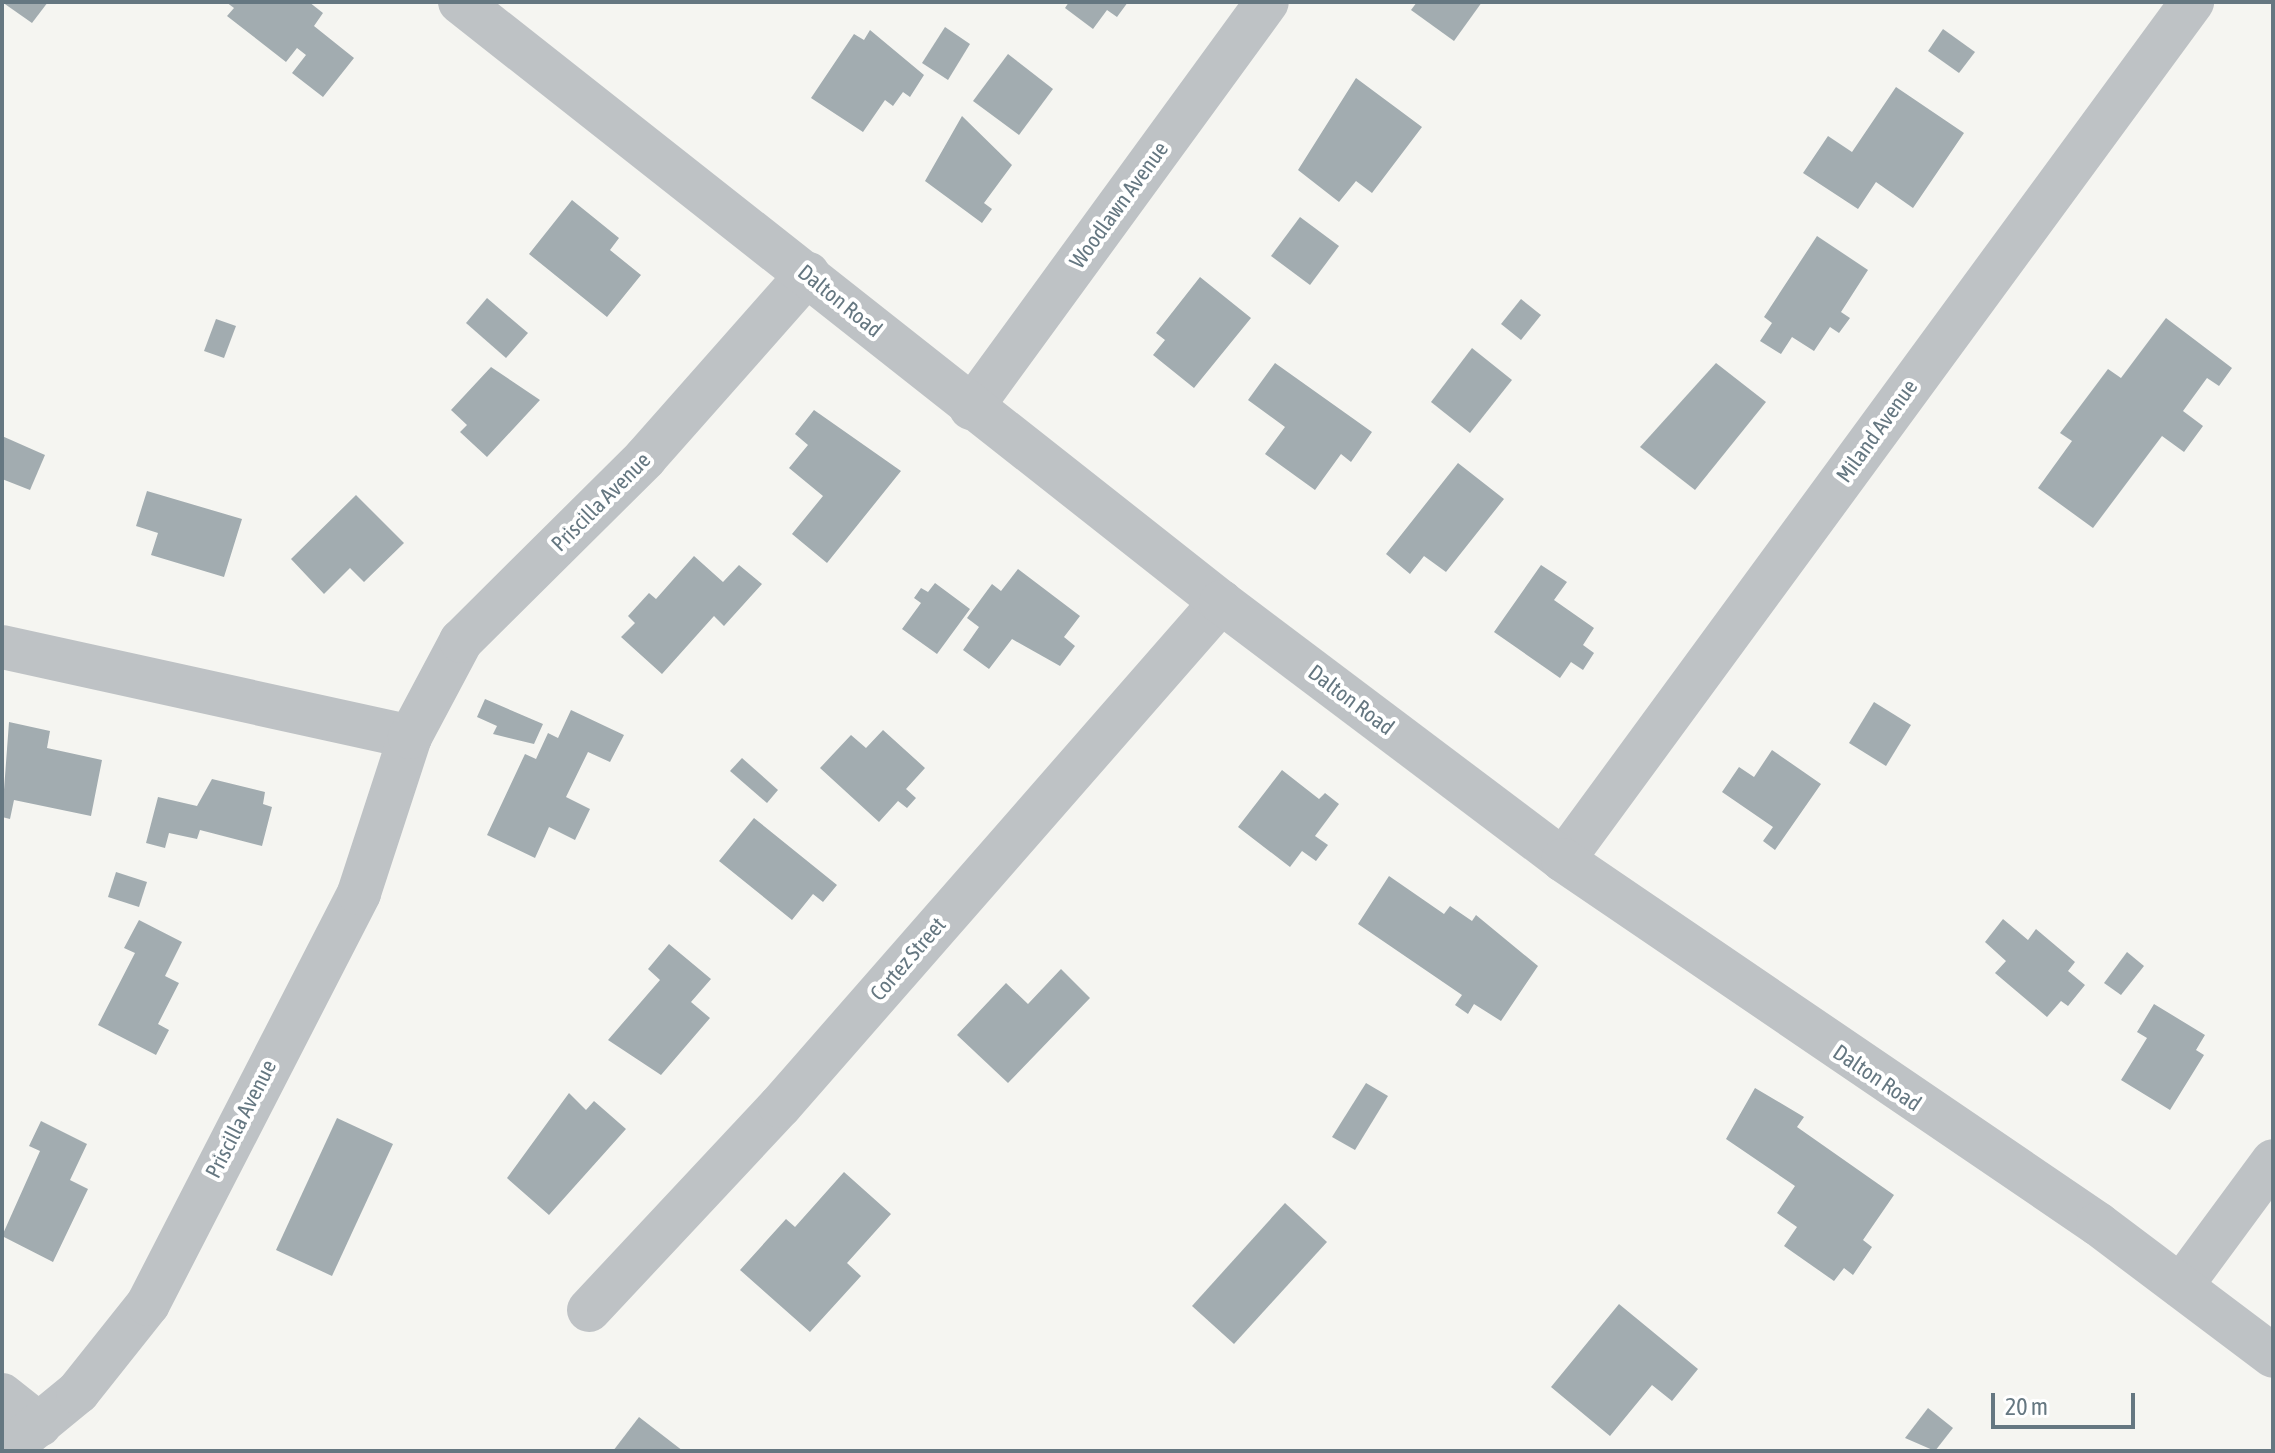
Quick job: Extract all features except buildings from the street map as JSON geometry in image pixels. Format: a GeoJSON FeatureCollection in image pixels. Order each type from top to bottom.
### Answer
{"type":"FeatureCollection","features":[{"type":"Feature","properties":{"kind":"street","name":"Dalton Road"},"geometry":{"type":"LineString","coordinates":[[460,2],[808,274],[971,408],[1221,602],[1563,860],[2181,1286],[2273,1356]]}},
{"type":"Feature","properties":{"kind":"street","name":"Woodlawn Avenue"},"geometry":{"type":"LineString","coordinates":[[971,408],[1267,2]]}},
{"type":"Feature","properties":{"kind":"street","name":"Miland Avenue"},"geometry":{"type":"LineString","coordinates":[[1563,860],[2192,2]]}},
{"type":"Feature","properties":{"kind":"street","name":"Priscilla Avenue"},"geometry":{"type":"LineString","coordinates":[[2,1395],[23,1438],[112,1356],[148,1304],[359,893],[410,737],[461,641],[645,458],[808,274]]}},
{"type":"Feature","properties":{"kind":"street","name":"Cortez Street"},"geometry":{"type":"LineString","coordinates":[[589,1310],[780,1106],[1221,602]]}},
{"type":"Feature","properties":{"kind":"street"},"geometry":{"type":"LineString","coordinates":[[2,647],[410,737]]}},
{"type":"Feature","properties":{"kind":"street"},"geometry":{"type":"LineString","coordinates":[[2181,1286],[2273,1161]]}}]}
